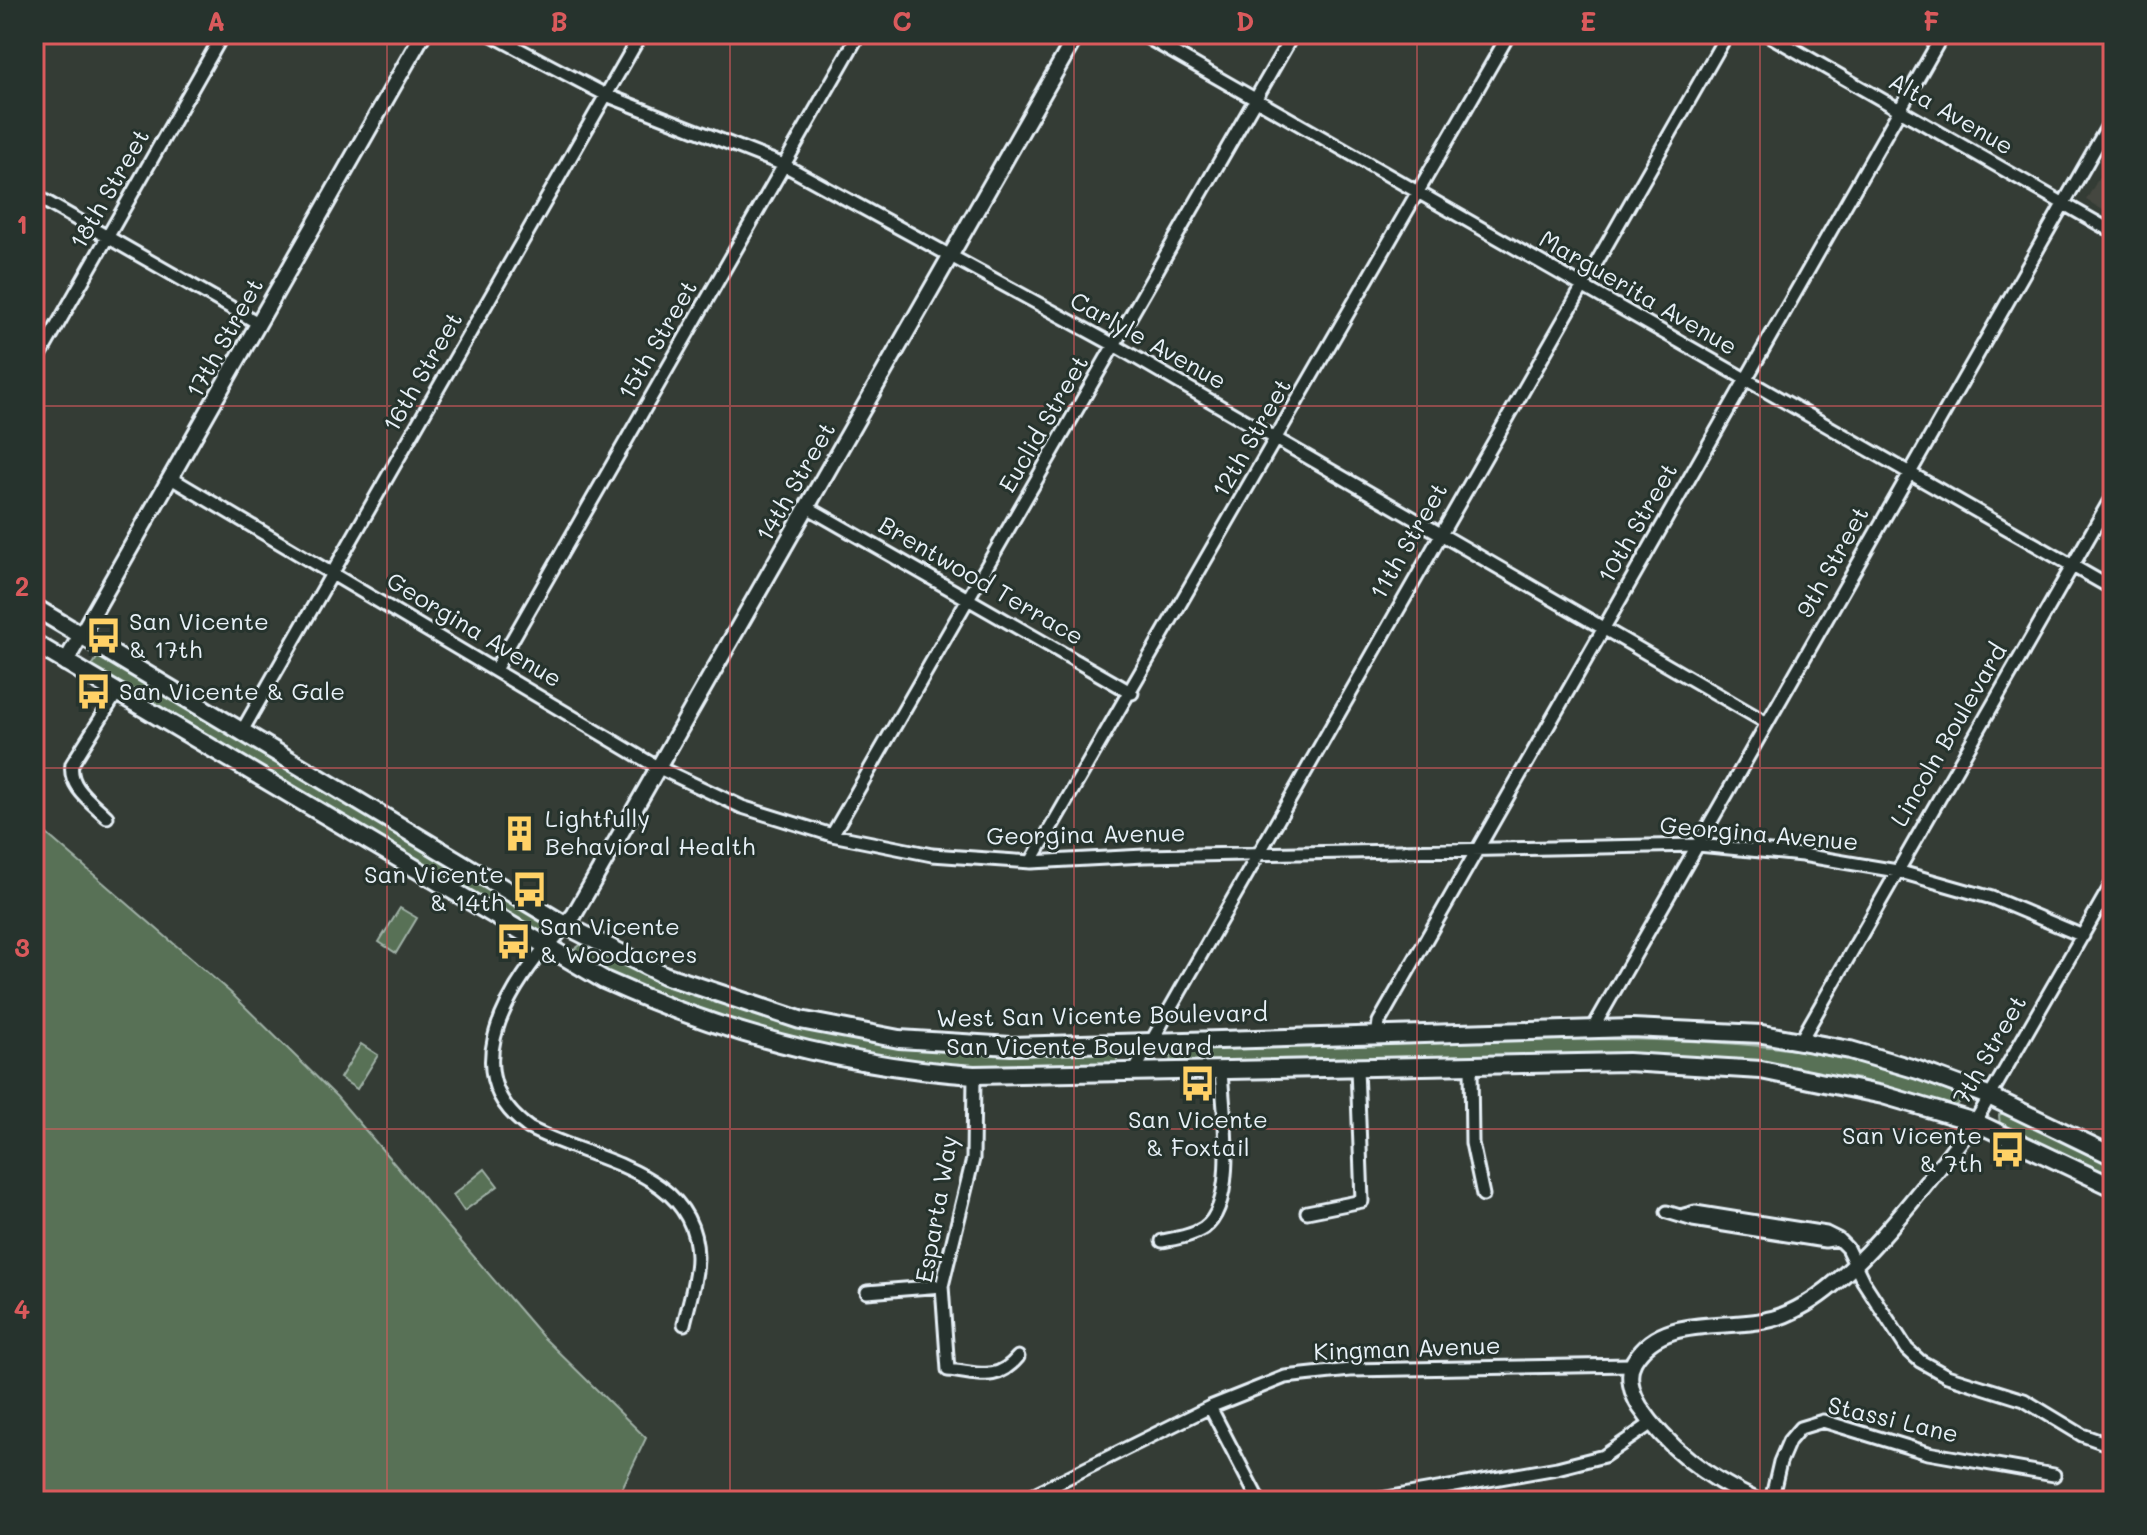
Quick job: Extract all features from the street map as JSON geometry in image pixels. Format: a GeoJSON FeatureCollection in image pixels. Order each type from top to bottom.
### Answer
{"type":"FeatureCollection","features":[{"type":"Feature","properties":{"kind":"main road","name":"West San Vicente Boulevard"},"geometry":{"type":"LineString","coordinates":[[34,607],[565,925],[626,958],[760,1009],[846,1031],[954,1045],[1679,1029],[1801,1040],[1885,1059],[1991,1097],[2113,1156]]}},
{"type":"Feature","properties":{"kind":"main road","name":"San Vicente Boulevard"},"geometry":{"type":"LineString","coordinates":[[34,643],[604,980],[751,1038],[869,1063],[974,1075],[1628,1062],[1761,1070],[1883,1095],[1975,1122],[2113,1187]]}},
{"type":"Feature","properties":{"kind":"street","name":"18th Street"},"geometry":{"type":"LineString","coordinates":[[34,366],[223,34]]}},
{"type":"Feature","properties":{"kind":"street","name":"17th Street"},"geometry":{"type":"LineString","coordinates":[[65,663],[423,34]]}},
{"type":"Feature","properties":{"kind":"street","name":"Carlyle Avenue"},"geometry":{"type":"LineString","coordinates":[[490,34],[606,95],[784,165],[1114,345],[1767,723]]}},
{"type":"Feature","properties":{"kind":"street","name":"16th Street"},"geometry":{"type":"LineString","coordinates":[[242,731],[641,34]]}},
{"type":"Feature","properties":{"kind":"street","name":"15th Street"},"geometry":{"type":"LineString","coordinates":[[496,668],[859,34]]}},
{"type":"Feature","properties":{"kind":"street","name":"14th Street"},"geometry":{"type":"LineString","coordinates":[[546,946],[565,925],[657,767],[1077,34]]}},
{"type":"Feature","properties":{"kind":"street","name":"Marguerita Avenue"},"geometry":{"type":"LineString","coordinates":[[1141,34],[2113,589]]}},
{"type":"Feature","properties":{"kind":"street","name":"Euclid Street"},"geometry":{"type":"LineString","coordinates":[[832,835],[1293,34]]}},
{"type":"Feature","properties":{"kind":"street","name":"12th Street"},"geometry":{"type":"LineString","coordinates":[[1031,862],[1132,693],[1509,34]]}},
{"type":"Feature","properties":{"kind":"street","name":"11th Street"},"geometry":{"type":"LineString","coordinates":[[1134,1072],[1155,1040],[1439,533],[1727,34]]}},
{"type":"Feature","properties":{"kind":"street","name":"Alta Avenue"},"geometry":{"type":"LineString","coordinates":[[1767,34],[2113,232]]}},
{"type":"Feature","properties":{"kind":"street","name":"10th Street"},"geometry":{"type":"LineString","coordinates":[[1377,1037],[1379,1022],[1475,849],[1943,34]]}},
{"type":"Feature","properties":{"kind":"street","name":"9th Street"},"geometry":{"type":"LineString","coordinates":[[1592,1030],[2113,117]]}},
{"type":"Feature","properties":{"kind":"street"},"geometry":{"type":"LineString","coordinates":[[34,195],[258,323]]}},
{"type":"Feature","properties":{"kind":"street","name":"Georgina Avenue"},"geometry":{"type":"LineString","coordinates":[[171,478],[496,668],[657,767],[742,807],[832,835],[932,855],[1031,862],[1698,845],[1802,855],[1897,871],[1992,898],[2083,936]]}},
{"type":"Feature","properties":{"kind":"street","name":"Lincoln Boulevard"},"geometry":{"type":"LineString","coordinates":[[1801,1040],[2113,495]]}},
{"type":"Feature","properties":{"kind":"street","name":"Brentwood Terrace"},"geometry":{"type":"LineString","coordinates":[[807,507],[1132,693]]}},
{"type":"Feature","properties":{"kind":"street"},"geometry":{"type":"LineString","coordinates":[[107,817],[77,788],[71,773],[72,764],[116,694]]}},
{"type":"Feature","properties":{"kind":"street","name":"7th Street"},"geometry":{"type":"LineString","coordinates":[[1632,1365],[1652,1339],[1674,1329],[1753,1323],[1791,1312],[1815,1298],[1854,1263],[1895,1219],[1975,1122],[2113,882]]}},
{"type":"Feature","properties":{"kind":"street"},"geometry":{"type":"LineString","coordinates":[[546,946],[501,1014],[494,1036],[491,1069],[499,1096],[517,1120],[529,1128],[652,1180],[676,1197],[696,1242],[697,1262],[684,1324]]}},
{"type":"Feature","properties":{"kind":"street"},"geometry":{"type":"LineString","coordinates":[[1471,1066],[1472,1143],[1483,1195]]}},
{"type":"Feature","properties":{"kind":"street"},"geometry":{"type":"LineString","coordinates":[[1307,1212],[1362,1201],[1357,1068]]}},
{"type":"Feature","properties":{"kind":"street"},"geometry":{"type":"LineString","coordinates":[[1162,1241],[1188,1236],[1205,1227],[1223,1200],[1221,1071]]}},
{"type":"Feature","properties":{"kind":"street","name":"Esparta Way"},"geometry":{"type":"LineString","coordinates":[[974,1075],[973,1159],[942,1286],[948,1370],[996,1375],[1008,1369],[1018,1357]]}},
{"type":"Feature","properties":{"kind":"street"},"geometry":{"type":"LineString","coordinates":[[1667,1212],[1684,1215],[1695,1212],[1757,1226],[1826,1233],[1838,1239],[1907,1349],[1920,1361],[1947,1376],[2024,1400],[2082,1435],[2113,1446]]}},
{"type":"Feature","properties":{"kind":"street"},"geometry":{"type":"LineString","coordinates":[[867,1292],[942,1286]]}},
{"type":"Feature","properties":{"kind":"street"},"geometry":{"type":"LineString","coordinates":[[1632,1365],[1633,1394],[1652,1423],[1700,1469],[1757,1501]]}},
{"type":"Feature","properties":{"kind":"street","name":"Kingman Avenue"},"geometry":{"type":"LineString","coordinates":[[1020,1501],[1210,1407],[1261,1385],[1314,1372],[1632,1365]]}},
{"type":"Feature","properties":{"kind":"street"},"geometry":{"type":"LineString","coordinates":[[1210,1407],[1259,1501]]}},
{"type":"Feature","properties":{"kind":"street","name":"Stassi Lane"},"geometry":{"type":"LineString","coordinates":[[1771,1501],[1780,1462],[1789,1441],[1800,1428],[1823,1421],[1928,1453],[2054,1475]]}},
{"type":"Feature","properties":{"kind":"street"},"geometry":{"type":"LineString","coordinates":[[1369,1501],[1604,1456],[1652,1423]]}},
{"type":"Feature","properties":{"kind":"shaded area"},"geometry":{"type":"Polygon","coordinates":[[[2113,153],[2113,216],[2086,200],[2113,153]]]}},
{"type":"Feature","properties":{"kind":"green space"},"geometry":{"type":"Polygon","coordinates":[[[99,655],[543,920],[543,929],[536,933],[90,669],[99,655]]]}},
{"type":"Feature","properties":{"kind":"green space"},"geometry":{"type":"Polygon","coordinates":[[[34,823],[231,993],[337,1097],[542,1336],[646,1438],[616,1501],[34,1501],[34,823]]]}},
{"type":"Feature","properties":{"kind":"green space"},"geometry":{"type":"Polygon","coordinates":[[[400,908],[417,918],[396,953],[379,942],[400,908]]]}},
{"type":"Feature","properties":{"kind":"green space"},"geometry":{"type":"Polygon","coordinates":[[[583,943],[723,1003],[831,1035],[899,1046],[959,1051],[1111,1050],[1117,1053],[1117,1063],[1114,1066],[1010,1070],[953,1067],[841,1051],[733,1023],[680,1004],[577,956],[575,949],[583,943]]]}},
{"type":"Feature","properties":{"kind":"green space"},"geometry":{"type":"Polygon","coordinates":[[[1582,1039],[1678,1040],[1820,1054],[1912,1077],[1957,1094],[1960,1102],[1952,1108],[1859,1079],[1748,1060],[1656,1055],[1169,1064],[1174,1049],[1582,1039]]]}},
{"type":"Feature","properties":{"kind":"green space"},"geometry":{"type":"Polygon","coordinates":[[[361,1044],[378,1055],[357,1089],[340,1078],[361,1044]]]}},
{"type":"Feature","properties":{"kind":"green space"},"geometry":{"type":"Polygon","coordinates":[[[2007,1111],[2113,1163],[2113,1183],[2000,1126],[1999,1115],[2007,1111]]]}},
{"type":"Feature","properties":{"kind":"green space"},"geometry":{"type":"Polygon","coordinates":[[[485,1169],[498,1186],[464,1211],[453,1195],[485,1169]]]}},
{"type":"Feature","properties":{"kind":"place","name":"San Vicente & 17th"},"geometry":{"type":"Point","coordinates":[103,636]}},
{"type":"Feature","properties":{"kind":"place","name":"San Vicente & Gale"},"geometry":{"type":"Point","coordinates":[93,692]}},
{"type":"Feature","properties":{"kind":"place","name":"Lightfully Behavioral Health"},"geometry":{"type":"Point","coordinates":[519,833]}},
{"type":"Feature","properties":{"kind":"place","name":"San Vicente & 14th"},"geometry":{"type":"Point","coordinates":[530,889]}},
{"type":"Feature","properties":{"kind":"place","name":"San Vicente & Woodacres"},"geometry":{"type":"Point","coordinates":[514,941]}},
{"type":"Feature","properties":{"kind":"place","name":"San Vicente & Foxtail"},"geometry":{"type":"Point","coordinates":[1198,1083]}},
{"type":"Feature","properties":{"kind":"place","name":"San Vicente & 7th"},"geometry":{"type":"Point","coordinates":[2008,1150]}}]}
